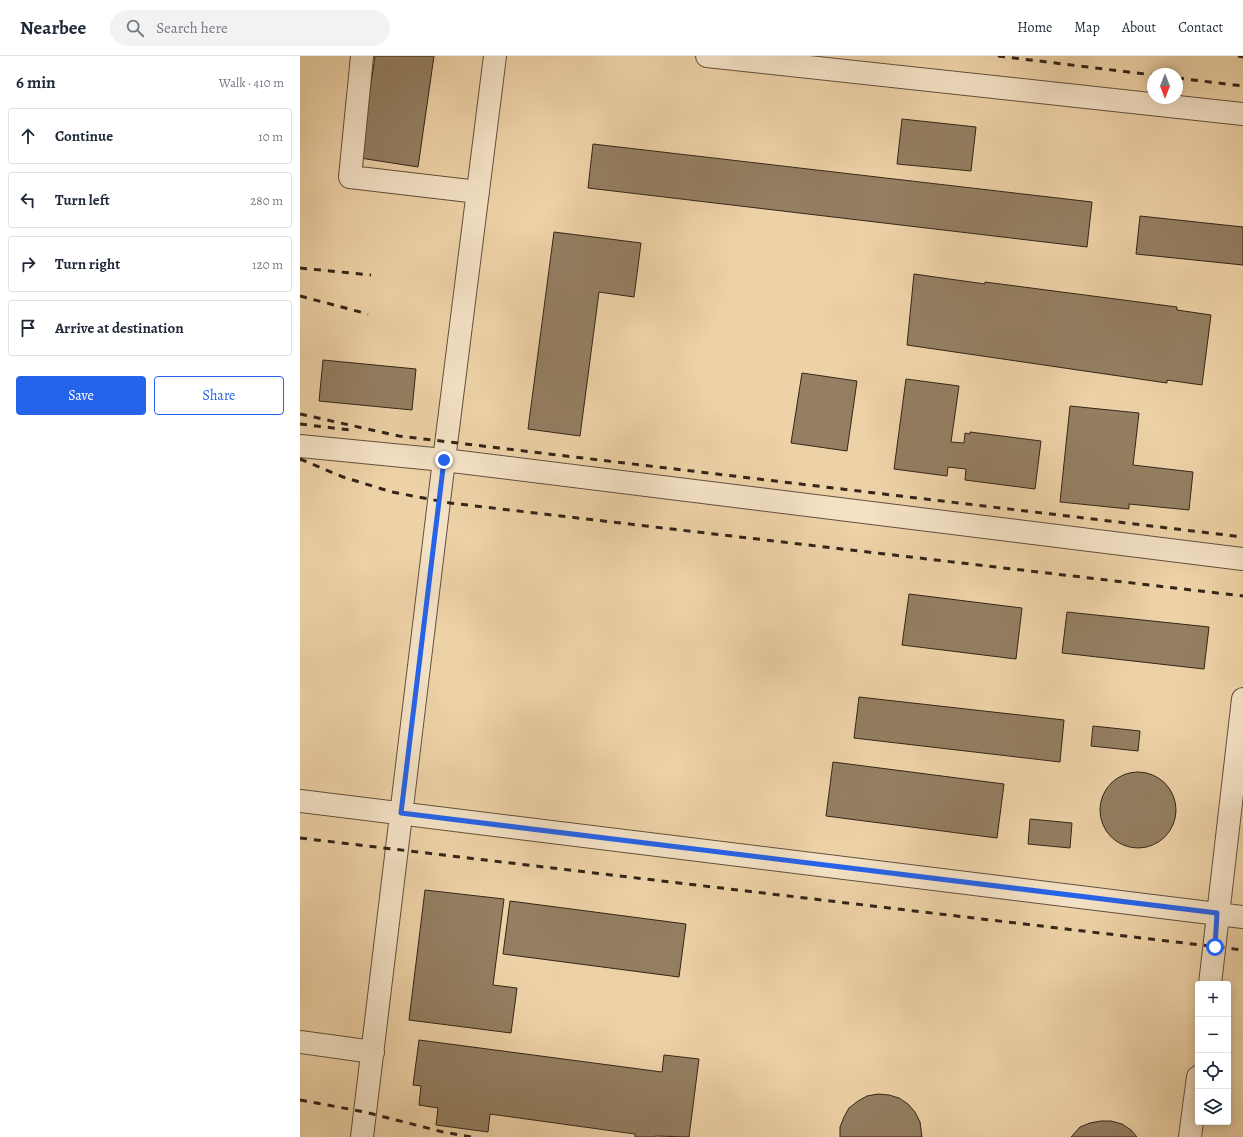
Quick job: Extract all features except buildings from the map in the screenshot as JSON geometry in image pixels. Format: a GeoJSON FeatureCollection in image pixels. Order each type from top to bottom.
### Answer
{"type":"FeatureCollection","features":[{"type":"Feature","properties":{"kind":"lane"},"geometry":{"type":"LineString","coordinates":[[362,56],[350,177],[478,192]]}},
{"type":"Feature","properties":{"kind":"lane"},"geometry":{"type":"LineString","coordinates":[[362,1137],[444,460],[495,56]]}},
{"type":"Feature","properties":{"kind":"lane"},"geometry":{"type":"LineString","coordinates":[[707,56],[1243,114]]}},
{"type":"Feature","properties":{"kind":"lane"},"geometry":{"type":"LineString","coordinates":[[300,446],[444,460],[1243,559]]}},
{"type":"Feature","properties":{"kind":"lane"},"geometry":{"type":"LineString","coordinates":[[1210,981],[1243,699]]}},
{"type":"Feature","properties":{"kind":"lane"},"geometry":{"type":"LineString","coordinates":[[300,801],[1243,917]]}},
{"type":"Feature","properties":{"kind":"lane"},"geometry":{"type":"LineString","coordinates":[[300,1042],[373,1052]]}},
{"type":"Feature","properties":{"kind":"lane"},"geometry":{"type":"LineString","coordinates":[[1190,1137],[1196,1089]]}},
{"type":"Feature","properties":{"kind":"railway"},"geometry":{"type":"LineString","coordinates":[[998,56],[1147,74]]}},
{"type":"Feature","properties":{"kind":"railway"},"geometry":{"type":"LineString","coordinates":[[1238,56],[1243,57]]}},
{"type":"Feature","properties":{"kind":"railway"},"geometry":{"type":"LineString","coordinates":[[1183,79],[1243,86]]}},
{"type":"Feature","properties":{"kind":"railway"},"geometry":{"type":"LineString","coordinates":[[300,268],[371,275]]}},
{"type":"Feature","properties":{"kind":"railway"},"geometry":{"type":"LineString","coordinates":[[300,296],[368,314]]}},
{"type":"Feature","properties":{"kind":"railway"},"geometry":{"type":"LineString","coordinates":[[300,414],[399,436],[1243,537]]}},
{"type":"Feature","properties":{"kind":"railway"},"geometry":{"type":"LineString","coordinates":[[300,424],[350,430]]}},
{"type":"Feature","properties":{"kind":"railway"},"geometry":{"type":"LineString","coordinates":[[300,459],[343,477],[392,492],[450,503],[1243,596]]}},
{"type":"Feature","properties":{"kind":"railway"},"geometry":{"type":"LineString","coordinates":[[300,838],[1243,950]]}},
{"type":"Feature","properties":{"kind":"railway"},"geometry":{"type":"LineString","coordinates":[[300,1100],[365,1112],[443,1132],[471,1137]]}},
{"type":"Feature","properties":{"kind":"route"},"geometry":{"type":"LineString","coordinates":[[444,460],[401,813],[1217,913],[1215,947]]}}]}
